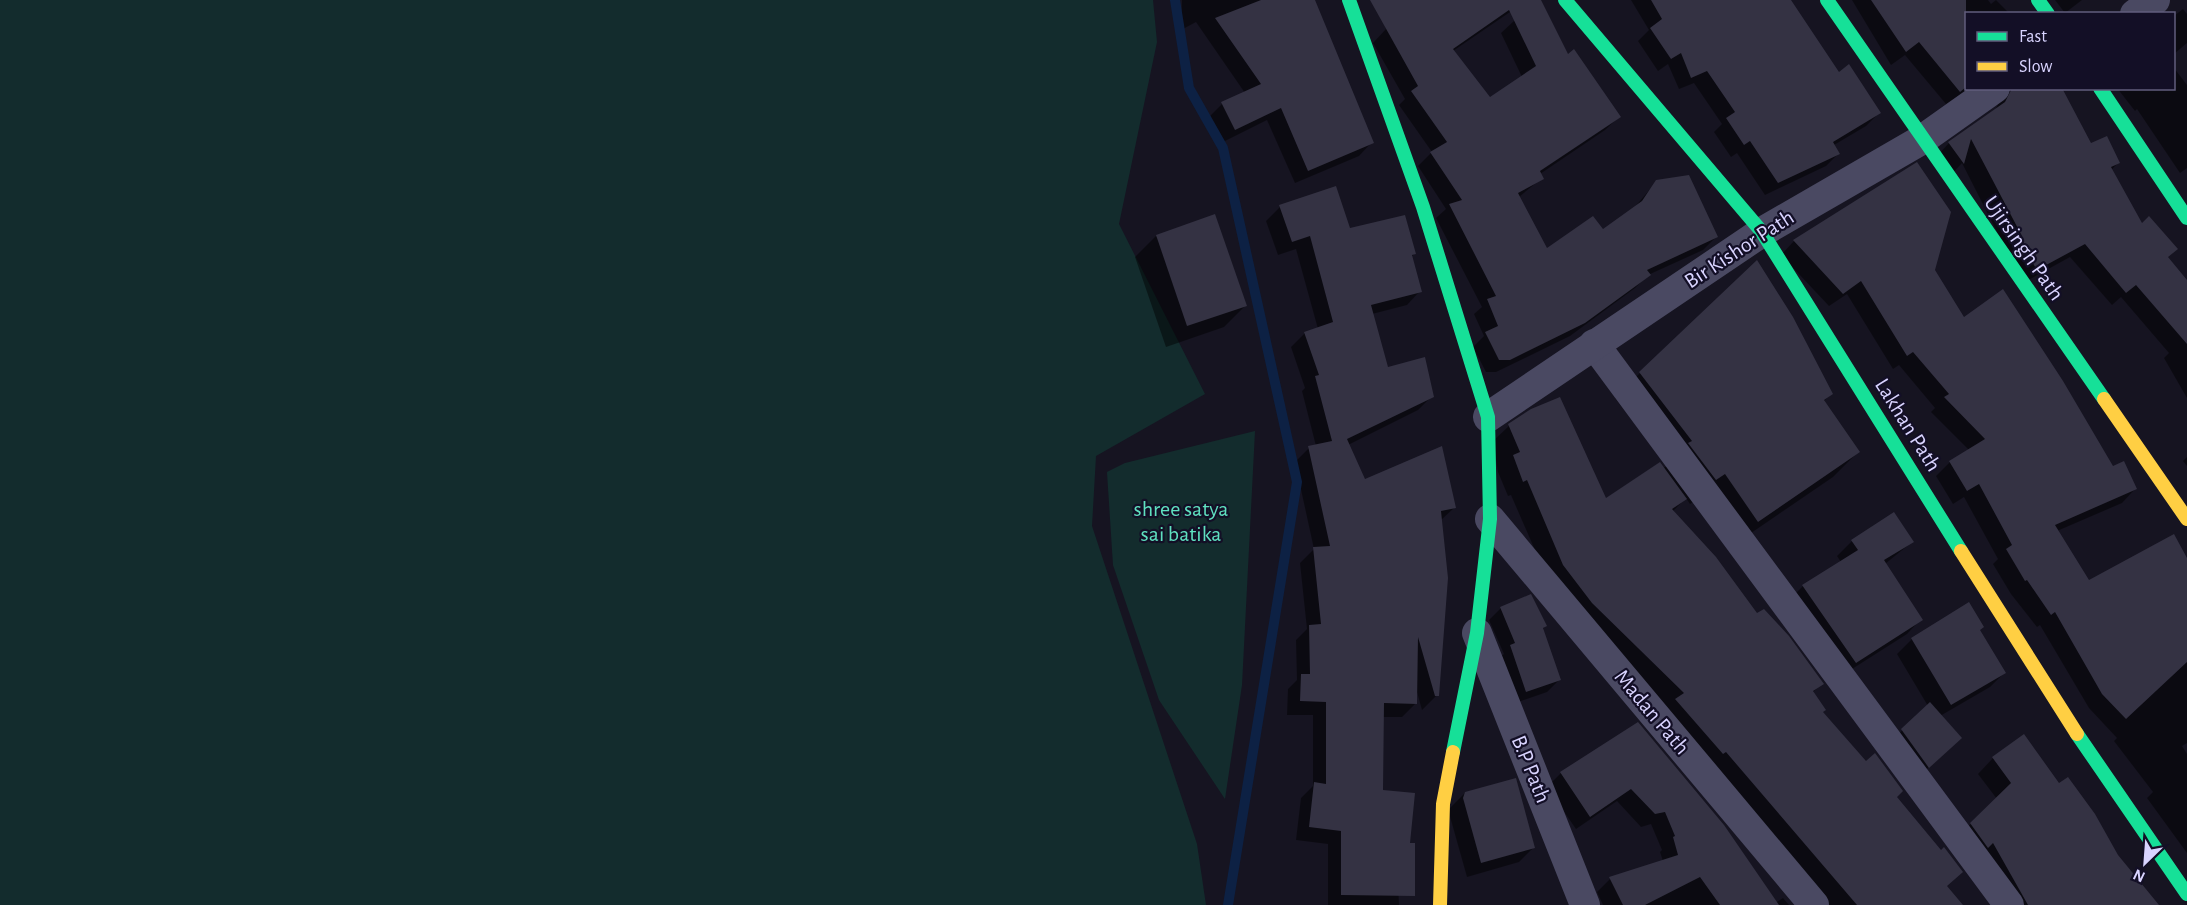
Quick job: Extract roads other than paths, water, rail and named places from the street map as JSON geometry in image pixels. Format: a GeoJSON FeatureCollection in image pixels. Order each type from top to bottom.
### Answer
{"type":"FeatureCollection","features":[{"type":"Feature","properties":{"kind":"street","name":"Lakhan Path"},"geometry":{"type":"LineString","coordinates":[[1565,0],[1762,232],[2064,716],[2187,894]]}},
{"type":"Feature","properties":{"kind":"street","name":"Ujirsingh Path"},"geometry":{"type":"LineString","coordinates":[[1827,0],[2187,519]]}},
{"type":"Feature","properties":{"kind":"street"},"geometry":{"type":"LineString","coordinates":[[2138,12],[2155,0]]}},
{"type":"Feature","properties":{"kind":"street"},"geometry":{"type":"LineString","coordinates":[[1351,1],[1423,207],[1488,417],[1490,519],[1477,633],[1443,804],[1440,905]]}},
{"type":"Feature","properties":{"kind":"street","name":"Bir Kishor Path"},"geometry":{"type":"LineString","coordinates":[[1488,417],[1762,232],[1923,139],[1992,90]]}},
{"type":"Feature","properties":{"kind":"street"},"geometry":{"type":"LineString","coordinates":[[2101,90],[2187,218]]}},
{"type":"Feature","properties":{"kind":"street"},"geometry":{"type":"LineString","coordinates":[[1594,344],[2009,905]]}},
{"type":"Feature","properties":{"kind":"street","name":"Madan Path"},"geometry":{"type":"LineString","coordinates":[[1490,519],[1814,905]]}},
{"type":"Feature","properties":{"kind":"street","name":"B.P Path"},"geometry":{"type":"LineString","coordinates":[[1477,633],[1584,905]]}},
{"type":"Feature","properties":{"kind":"waterway"},"geometry":{"type":"LineString","coordinates":[[1175,0],[1189,88],[1223,148],[1297,482],[1228,905]]}},
{"type":"Feature","properties":{"kind":"park label","name":"shree satya sai batika"},"geometry":{"type":"Point","coordinates":[1181,522]}}]}
